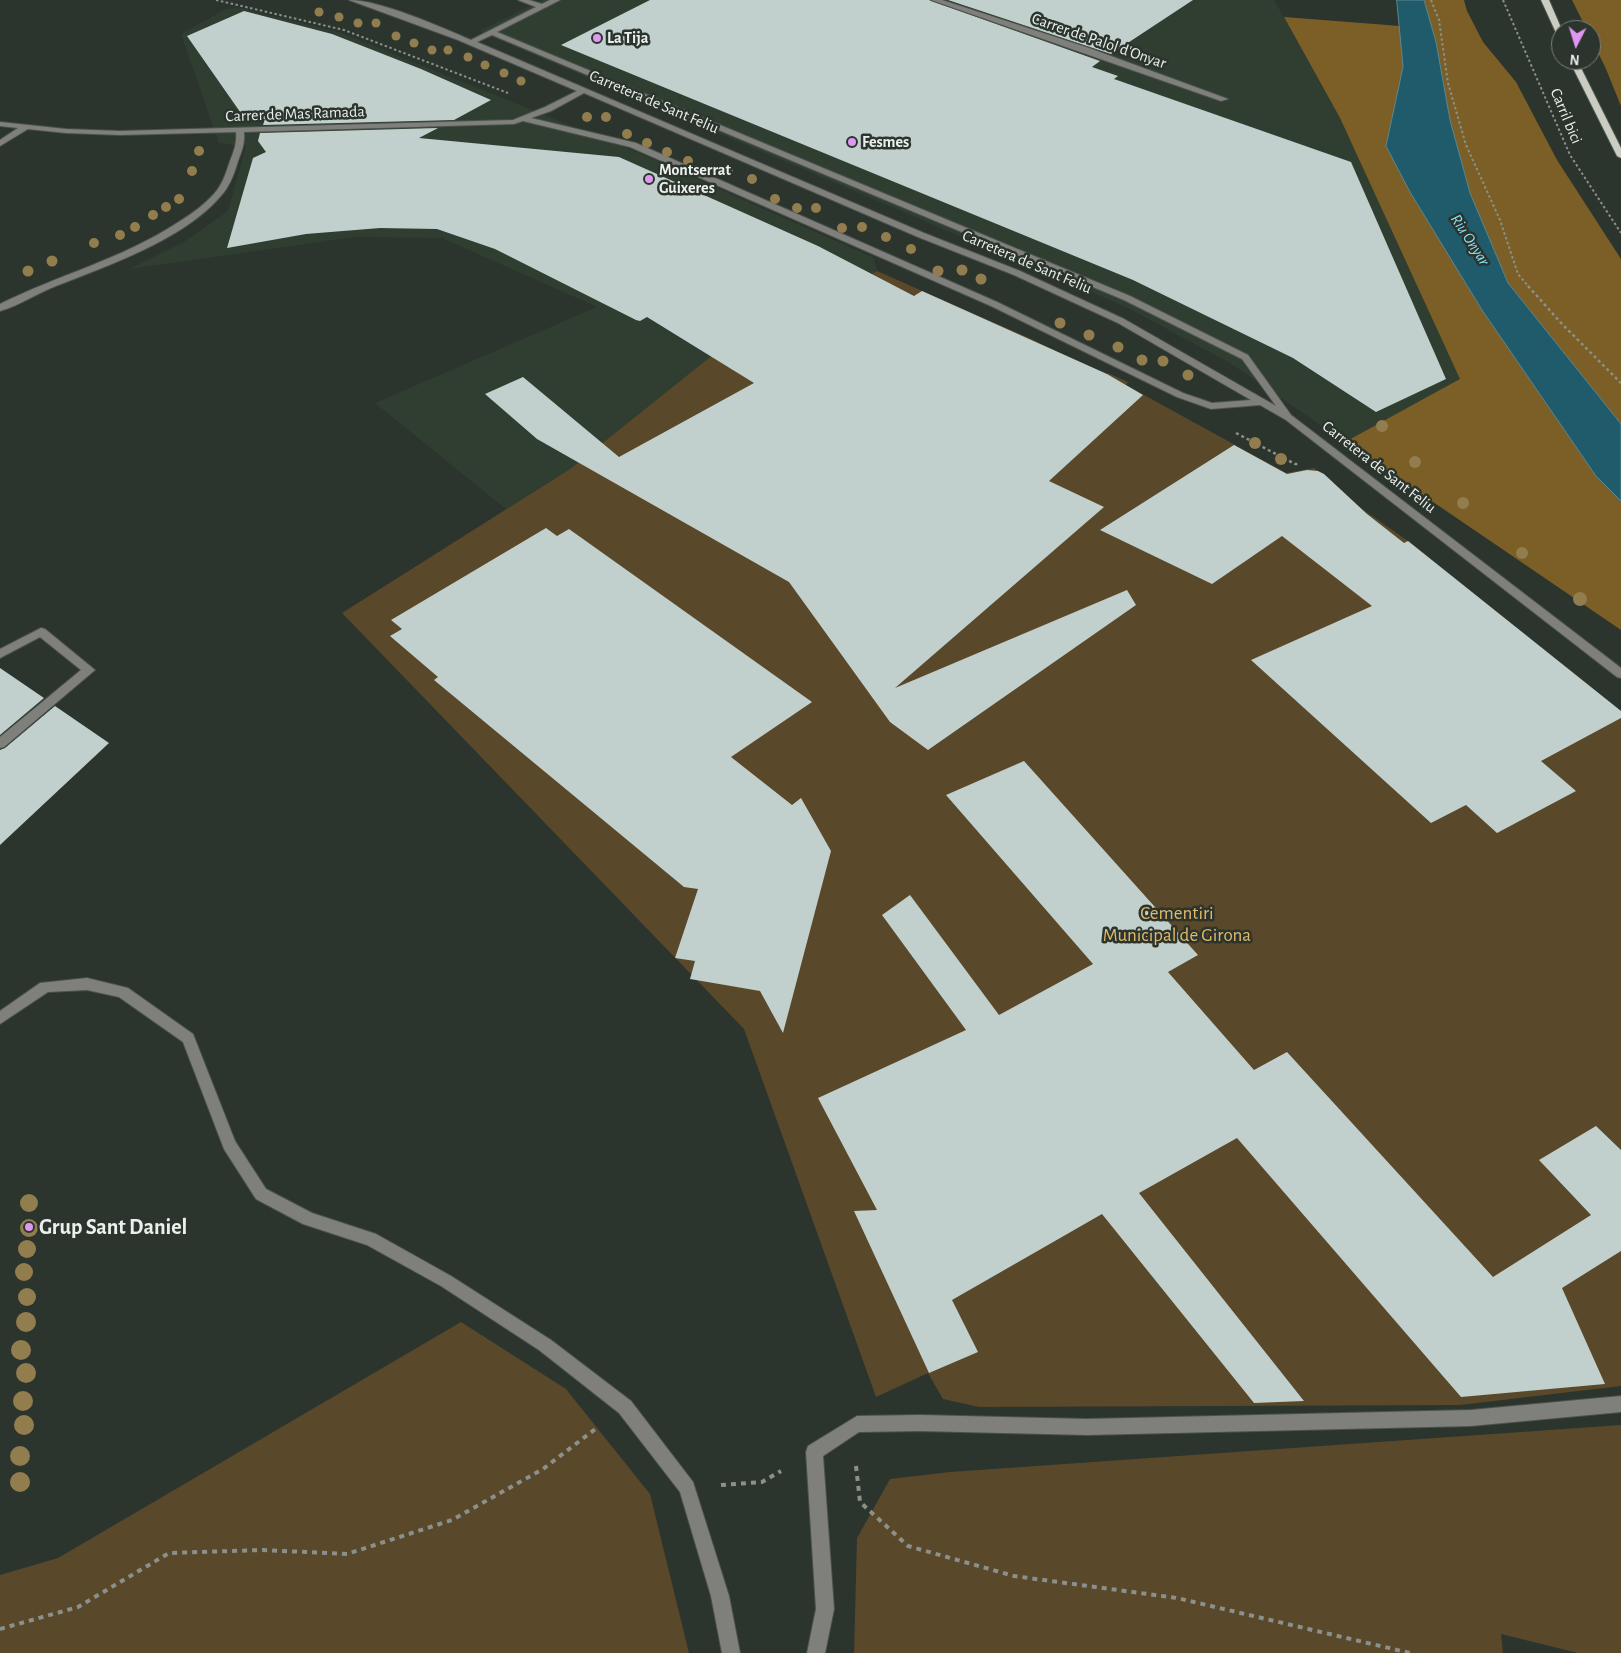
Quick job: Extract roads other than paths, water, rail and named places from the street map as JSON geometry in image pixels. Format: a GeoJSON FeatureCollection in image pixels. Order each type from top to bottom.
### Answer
{"type":"FeatureCollection","features":[{"type":"Feature","properties":{"kind":"main road"},"geometry":{"type":"LineString","coordinates":[[1545,0],[1554,20]]}},
{"type":"Feature","properties":{"kind":"main road"},"geometry":{"type":"LineString","coordinates":[[1578,70],[1621,156]]}},
{"type":"Feature","properties":{"kind":"street","name":"Carretera de Sant Feliu"},"geometry":{"type":"LineString","coordinates":[[353,0],[428,24],[472,42],[921,235],[1017,273],[1121,321],[1290,418],[1621,674]]}},
{"type":"Feature","properties":{"kind":"street"},"geometry":{"type":"LineString","coordinates":[[522,0],[542,6]]}},
{"type":"Feature","properties":{"kind":"street"},"geometry":{"type":"LineString","coordinates":[[472,42],[556,0]]}},
{"type":"Feature","properties":{"kind":"street","name":"Carrer de Palol d'Onyar"},"geometry":{"type":"LineString","coordinates":[[935,0],[1086,50],[1224,99]]}},
{"type":"Feature","properties":{"kind":"street"},"geometry":{"type":"LineString","coordinates":[[493,33],[1126,298],[1244,357],[1290,418]]}},
{"type":"Feature","properties":{"kind":"street","name":"Carrer de Mas Ramada"},"geometry":{"type":"LineString","coordinates":[[0,124],[66,131],[120,133],[514,122],[548,109],[584,90]]}},
{"type":"Feature","properties":{"kind":"street"},"geometry":{"type":"LineString","coordinates":[[523,119],[633,145],[994,304],[1180,395],[1211,406],[1261,402]]}},
{"type":"Feature","properties":{"kind":"street"},"geometry":{"type":"LineString","coordinates":[[0,144],[26,127]]}},
{"type":"Feature","properties":{"kind":"street"},"geometry":{"type":"LineString","coordinates":[[0,308],[32,292],[128,254],[164,235],[201,211],[217,196],[227,182],[241,142],[240,130]]}},
{"type":"Feature","properties":{"kind":"street"},"geometry":{"type":"LineString","coordinates":[[0,654],[41,632],[89,670],[0,744]]}},
{"type":"Feature","properties":{"kind":"street"},"geometry":{"type":"LineString","coordinates":[[0,1018],[45,986],[87,984],[123,992],[188,1038],[229,1144],[261,1194],[308,1219],[371,1239],[446,1281],[545,1345],[625,1407],[686,1488],[720,1596],[731,1653]]}},
{"type":"Feature","properties":{"kind":"street"},"geometry":{"type":"LineString","coordinates":[[816,1653],[825,1610],[814,1452],[857,1424],[920,1423],[1087,1427],[1471,1418],[1621,1404]]}},
{"type":"Feature","properties":{"kind":"water","name":"Riu Onyar"},"geometry":{"type":"Polygon","coordinates":[[[1397,0],[1424,0],[1436,42],[1450,120],[1470,193],[1508,283],[1621,424],[1621,501],[1596,476],[1482,310],[1410,192],[1386,146],[1403,67],[1397,0]]]}},
{"type":"Feature","properties":{"kind":"place","name":"La Tija"},"geometry":{"type":"Point","coordinates":[597,38]}},
{"type":"Feature","properties":{"kind":"place","name":"Fesmes"},"geometry":{"type":"Point","coordinates":[852,142]}},
{"type":"Feature","properties":{"kind":"place","name":"Montserrat Guixeres"},"geometry":{"type":"Point","coordinates":[649,179]}},
{"type":"Feature","properties":{"kind":"place","name":"Grup Sant Daniel"},"geometry":{"type":"Point","coordinates":[29,1227]}},
{"type":"Feature","properties":{"kind":"park label","name":"Cementiri Municipal de Girona"},"geometry":{"type":"Point","coordinates":[1177,924]}}]}
